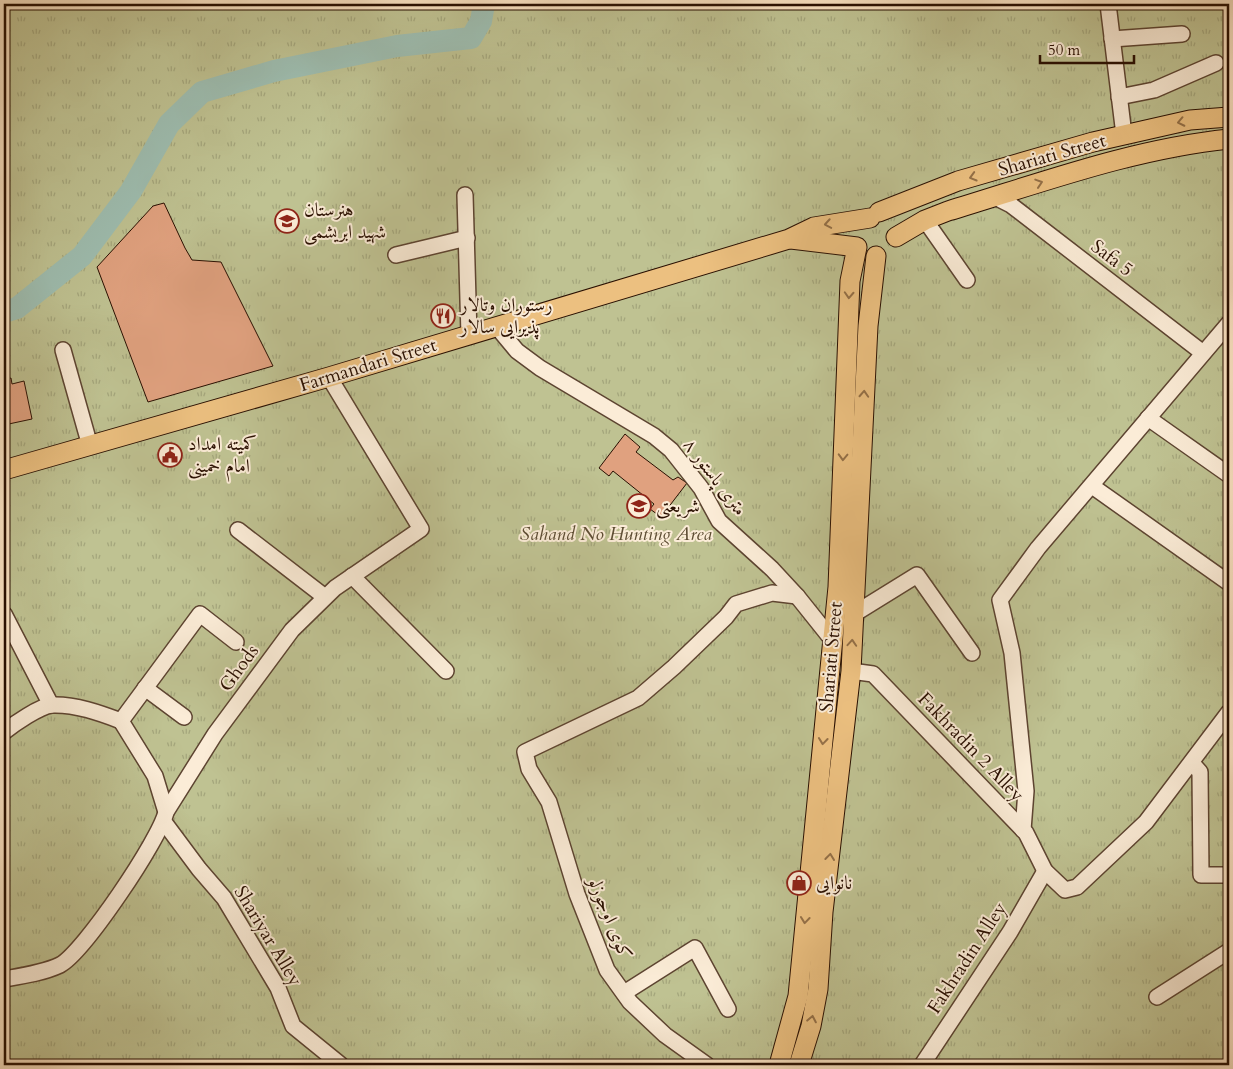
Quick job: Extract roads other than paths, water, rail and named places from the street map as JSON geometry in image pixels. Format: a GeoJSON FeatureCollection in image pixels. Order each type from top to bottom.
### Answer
{"type":"FeatureCollection","features":[{"type":"Feature","properties":{"kind":"main road","name":"Shariati Street"},"geometry":{"type":"LineString","coordinates":[[874,215],[958,181],[1092,142],[1190,120],[1229,117]]}},
{"type":"Feature","properties":{"kind":"main road","name":"Shariati Street"},"geometry":{"type":"LineString","coordinates":[[896,237],[925,220],[1099,164],[1200,142],[1229,139]]}},
{"type":"Feature","properties":{"kind":"main road"},"geometry":{"type":"LineString","coordinates":[[1092,142],[1099,164]]}},
{"type":"Feature","properties":{"kind":"main road"},"geometry":{"type":"LineString","coordinates":[[888,212],[896,220],[898,231],[896,237],[876,256],[865,257],[857,246],[859,233],[874,215],[888,212]]}},
{"type":"Feature","properties":{"kind":"main road","name":"Farmandari Street"},"geometry":{"type":"LineString","coordinates":[[4,470],[329,377],[789,239],[814,227],[874,215]]}},
{"type":"Feature","properties":{"kind":"main road","name":"Farmandari Street"},"geometry":{"type":"LineString","coordinates":[[789,239],[857,246]]}},
{"type":"Feature","properties":{"kind":"main road","name":"Shariati Street"},"geometry":{"type":"LineString","coordinates":[[779,1065],[798,996],[833,641],[838,587],[850,281],[857,246]]}},
{"type":"Feature","properties":{"kind":"main road","name":"Shariati Street"},"geometry":{"type":"LineString","coordinates":[[798,1065],[811,1026],[818,989],[824,912],[850,671],[868,326],[876,256]]}},
{"type":"Feature","properties":{"kind":"main road"},"geometry":{"type":"LineString","coordinates":[[848,324],[868,326]]}},
{"type":"Feature","properties":{"kind":"main road"},"geometry":{"type":"LineString","coordinates":[[815,826],[834,829]]}},
{"type":"Feature","properties":{"kind":"street"},"geometry":{"type":"LineString","coordinates":[[1108,4],[1124,135]]}},
{"type":"Feature","properties":{"kind":"street"},"geometry":{"type":"LineString","coordinates":[[1112,39],[1182,34]]}},
{"type":"Feature","properties":{"kind":"street"},"geometry":{"type":"LineString","coordinates":[[1119,97],[1154,90],[1216,63]]}},
{"type":"Feature","properties":{"kind":"street"},"geometry":{"type":"LineString","coordinates":[[465,195],[468,238],[469,335]]}},
{"type":"Feature","properties":{"kind":"street","name":"Safa 5"},"geometry":{"type":"LineString","coordinates":[[995,197],[1011,206],[1203,353]]}},
{"type":"Feature","properties":{"kind":"street"},"geometry":{"type":"LineString","coordinates":[[925,220],[966,280]]}},
{"type":"Feature","properties":{"kind":"street"},"geometry":{"type":"LineString","coordinates":[[396,256],[468,238]]}},
{"type":"Feature","properties":{"kind":"street"},"geometry":{"type":"LineString","coordinates":[[1023,830],[1026,791],[1012,653],[1000,600],[1038,548],[1229,323]]}},
{"type":"Feature","properties":{"kind":"street","name":"۸ متری پاستور"},"geometry":{"type":"LineString","coordinates":[[497,326],[517,352],[540,368],[654,436],[665,446],[701,488],[720,521],[772,569],[797,596],[833,641]]}},
{"type":"Feature","properties":{"kind":"street"},"geometry":{"type":"LineString","coordinates":[[62,350],[90,446]]}},
{"type":"Feature","properties":{"kind":"street","name":"Ghods"},"geometry":{"type":"LineString","coordinates":[[4,978],[28,975],[61,964],[90,936],[215,734],[292,630],[325,597],[352,576],[421,529],[329,377]]}},
{"type":"Feature","properties":{"kind":"street"},"geometry":{"type":"LineString","coordinates":[[1148,418],[1229,475]]}},
{"type":"Feature","properties":{"kind":"street"},"geometry":{"type":"LineString","coordinates":[[1092,486],[1229,583]]}},
{"type":"Feature","properties":{"kind":"street"},"geometry":{"type":"LineString","coordinates":[[238,530],[325,597]]}},
{"type":"Feature","properties":{"kind":"street"},"geometry":{"type":"LineString","coordinates":[[854,614],[917,575],[972,653]]}},
{"type":"Feature","properties":{"kind":"street"},"geometry":{"type":"LineString","coordinates":[[352,576],[446,671]]}},
{"type":"Feature","properties":{"kind":"street","name":"کوی اوجوزلو"},"geometry":{"type":"LineString","coordinates":[[707,1065],[665,1035],[630,1002],[607,970],[577,894],[549,802],[529,769],[525,752],[638,698],[674,667],[726,617],[736,604],[772,593],[797,596]]}},
{"type":"Feature","properties":{"kind":"street"},"geometry":{"type":"LineString","coordinates":[[4,614],[51,705]]}},
{"type":"Feature","properties":{"kind":"street"},"geometry":{"type":"LineString","coordinates":[[4,732],[15,723],[51,705],[92,711],[121,720],[200,614],[236,642]]}},
{"type":"Feature","properties":{"kind":"street","name":"Fakhradin 2 Alley"},"geometry":{"type":"LineString","coordinates":[[850,671],[873,674],[1023,830],[1038,854],[1045,871]]}},
{"type":"Feature","properties":{"kind":"street"},"geometry":{"type":"LineString","coordinates":[[145,688],[184,717]]}},
{"type":"Feature","properties":{"kind":"street"},"geometry":{"type":"LineString","coordinates":[[1045,871],[1065,890],[1076,887],[1146,822],[1229,712]]}},
{"type":"Feature","properties":{"kind":"street","name":"Shariyar Alley"},"geometry":{"type":"LineString","coordinates":[[121,720],[155,776],[165,817],[199,869],[224,898],[278,988],[293,1026],[341,1065]]}},
{"type":"Feature","properties":{"kind":"street"},"geometry":{"type":"LineString","coordinates":[[1192,763],[1200,772],[1201,875],[1229,875]]}},
{"type":"Feature","properties":{"kind":"street","name":"Fakhradin Alley"},"geometry":{"type":"LineString","coordinates":[[922,1065],[1010,932],[1045,871]]}},
{"type":"Feature","properties":{"kind":"street"},"geometry":{"type":"LineString","coordinates":[[624,993],[695,948],[728,1009]]}},
{"type":"Feature","properties":{"kind":"street"},"geometry":{"type":"LineString","coordinates":[[1157,997],[1229,951]]}},
{"type":"Feature","properties":{"kind":"waterway"},"geometry":{"type":"LineString","coordinates":[[4,312],[17,308],[82,256],[131,191],[169,124],[202,92],[274,71],[397,46],[471,38],[481,21],[484,4]]}},
{"type":"Feature","properties":{"kind":"place","name":"هنرستان شهید ابریشمی"},"geometry":{"type":"Point","coordinates":[287,221]}},
{"type":"Feature","properties":{"kind":"place","name":"رستوران وتالار پذیرایی سالار"},"geometry":{"type":"Point","coordinates":[443,316]}},
{"type":"Feature","properties":{"kind":"place","name":"کمیته امداد امام خمینی"},"geometry":{"type":"Point","coordinates":[170,455]}},
{"type":"Feature","properties":{"kind":"place","name":"شریعتی"},"geometry":{"type":"Point","coordinates":[639,506]}},
{"type":"Feature","properties":{"kind":"place","name":"نانوایی"},"geometry":{"type":"Point","coordinates":[799,883]}},
{"type":"Feature","properties":{"kind":"park label","name":"Sahand No Hunting Area"},"geometry":{"type":"Point","coordinates":[616,534]}}]}
